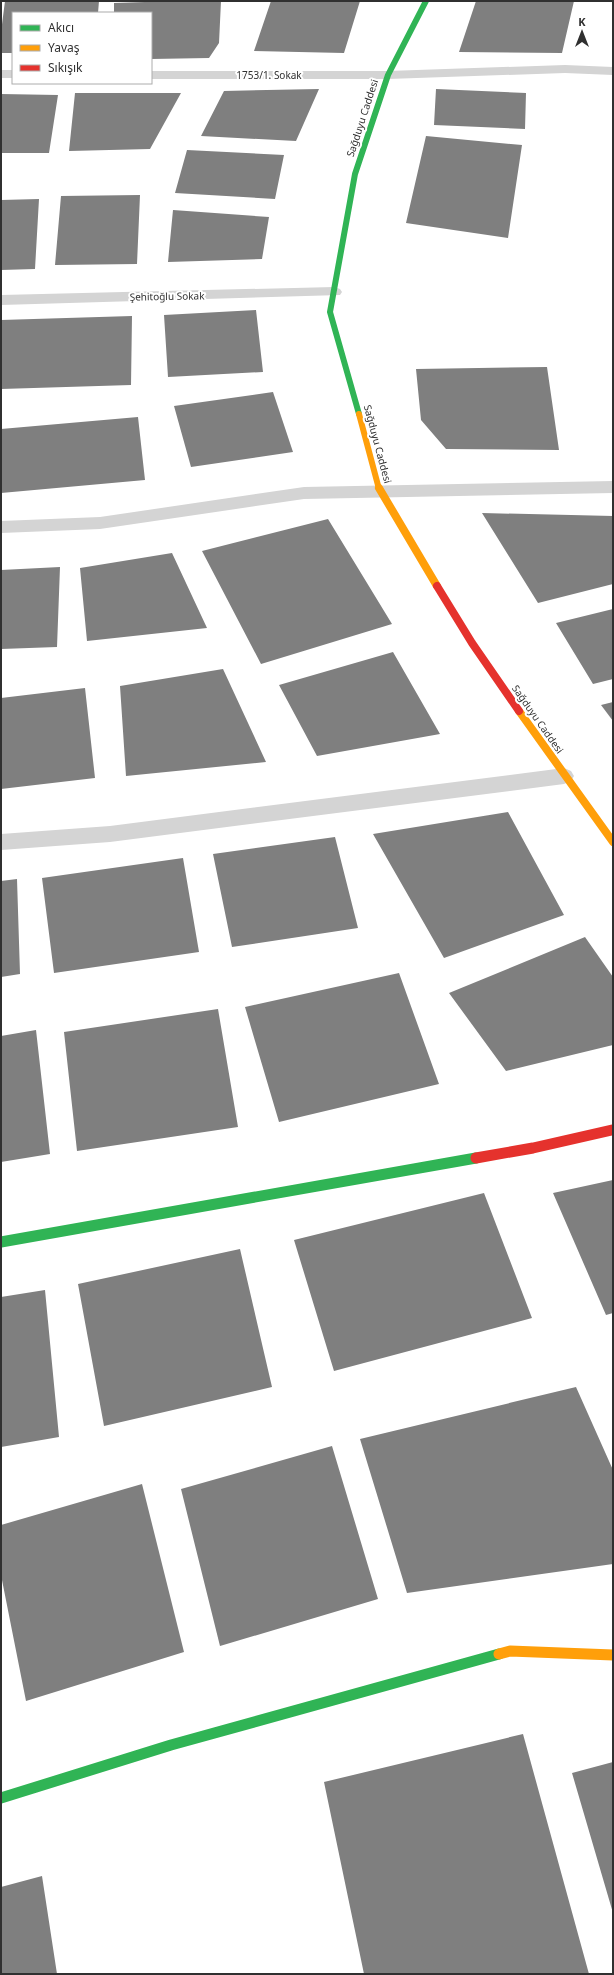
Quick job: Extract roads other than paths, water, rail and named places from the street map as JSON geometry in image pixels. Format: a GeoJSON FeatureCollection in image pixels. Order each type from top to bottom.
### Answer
{"type":"FeatureCollection","features":[{"type":"Feature","properties":{"kind":"street","name":"Sağduyu Caddesi"},"geometry":{"type":"LineString","coordinates":[[426,1],[388,75],[355,174],[330,312],[380,491],[472,643],[564,776],[613,842]]}},
{"type":"Feature","properties":{"kind":"street","name":"1753/1. Sokak"},"geometry":{"type":"LineString","coordinates":[[152,74],[388,75],[565,70],[613,71]]}},
{"type":"Feature","properties":{"kind":"street"},"geometry":{"type":"LineString","coordinates":[[1,74],[12,74]]}},
{"type":"Feature","properties":{"kind":"street","name":"Şehitoğlu Sokak"},"geometry":{"type":"LineString","coordinates":[[1,300],[334,292]]}},
{"type":"Feature","properties":{"kind":"street"},"geometry":{"type":"LineString","coordinates":[[1,528],[100,523],[304,493],[613,487]]}},
{"type":"Feature","properties":{"kind":"street"},"geometry":{"type":"LineString","coordinates":[[1,842],[110,834],[564,776]]}},
{"type":"Feature","properties":{"kind":"street"},"geometry":{"type":"LineString","coordinates":[[1,1242],[533,1148],[613,1130]]}},
{"type":"Feature","properties":{"kind":"street"},"geometry":{"type":"LineString","coordinates":[[1,1798],[171,1745],[510,1651],[613,1655]]}}]}
